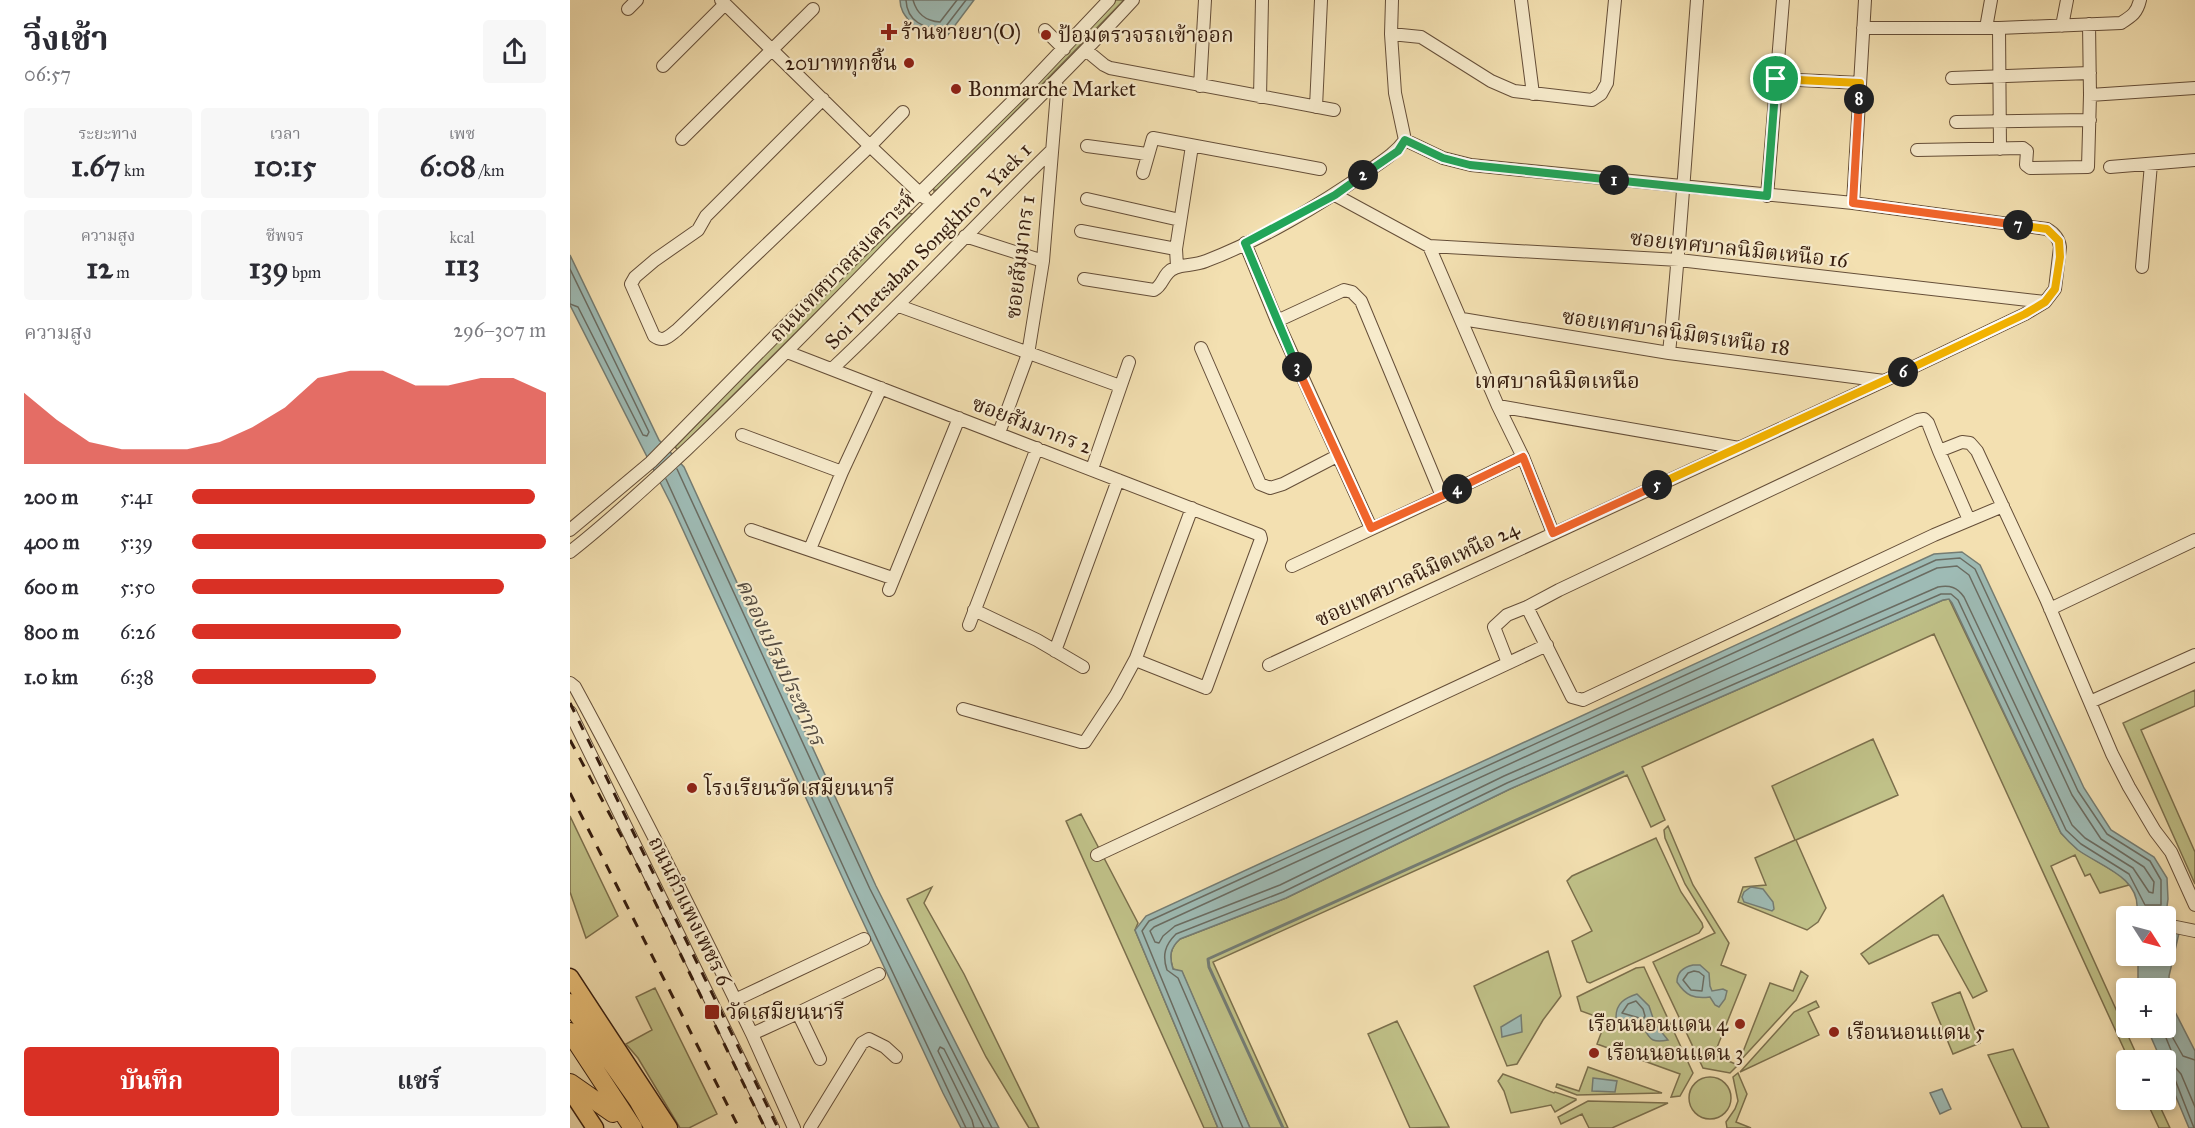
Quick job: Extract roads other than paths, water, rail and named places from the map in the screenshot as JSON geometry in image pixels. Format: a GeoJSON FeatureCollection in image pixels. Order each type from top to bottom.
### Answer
{"type":"FeatureCollection","features":[{"type":"Feature","properties":{"kind":"highway"},"geometry":{"type":"LineString","coordinates":[[570,1003],[654,1128]]}},
{"type":"Feature","properties":{"kind":"highway"},"geometry":{"type":"LineString","coordinates":[[570,1009],[636,1105],[649,1128]]}},
{"type":"Feature","properties":{"kind":"highway"},"geometry":{"type":"LineString","coordinates":[[570,1032],[633,1128]]}},
{"type":"Feature","properties":{"kind":"highway"},"geometry":{"type":"LineString","coordinates":[[570,1050],[617,1121]]}},
{"type":"Feature","properties":{"kind":"highway"},"geometry":{"type":"LineString","coordinates":[[570,1083],[617,1121]]}},
{"type":"Feature","properties":{"kind":"main road"},"geometry":{"type":"LineString","coordinates":[[570,977],[669,1128]]}},
{"type":"Feature","properties":{"kind":"main road"},"geometry":{"type":"LineString","coordinates":[[570,1090],[595,1128]]}},
{"type":"Feature","properties":{"kind":"street"},"geometry":{"type":"LineString","coordinates":[[628,9],[637,0]]}},
{"type":"Feature","properties":{"kind":"street","name":"ถนนเทศบาลสงเคราะห์"},"geometry":{"type":"LineString","coordinates":[[570,530],[651,462],[1064,49],[1109,0]]}},
{"type":"Feature","properties":{"kind":"street","name":"ถนนเทศบาลสงเคราะห์"},"geometry":{"type":"LineString","coordinates":[[570,552],[619,511],[787,352],[931,203],[1087,51],[1133,0]]}},
{"type":"Feature","properties":{"kind":"street"},"geometry":{"type":"LineString","coordinates":[[1200,86],[1205,0]]}},
{"type":"Feature","properties":{"kind":"street"},"geometry":{"type":"LineString","coordinates":[[1260,97],[1262,0]]}},
{"type":"Feature","properties":{"kind":"street"},"geometry":{"type":"LineString","coordinates":[[1316,107],[1321,0]]}},
{"type":"Feature","properties":{"kind":"street"},"geometry":{"type":"LineString","coordinates":[[1084,279],[1154,290],[1158,288],[1167,271],[1177,267],[1191,267],[1245,243],[1335,195],[1398,151],[1405,140],[1395,93],[1391,34],[1392,0]]}},
{"type":"Feature","properties":{"kind":"street"},"geometry":{"type":"LineString","coordinates":[[1521,0],[1533,94]]}},
{"type":"Feature","properties":{"kind":"street"},"geometry":{"type":"LineString","coordinates":[[1391,34],[1421,37],[1491,81],[1514,91],[1592,100],[1601,94],[1607,83],[1615,0]]}},
{"type":"Feature","properties":{"kind":"street"},"geometry":{"type":"LineString","coordinates":[[1670,353],[1679,260],[1682,187],[1697,0]]}},
{"type":"Feature","properties":{"kind":"street"},"geometry":{"type":"LineString","coordinates":[[1767,196],[1783,0]]}},
{"type":"Feature","properties":{"kind":"street"},"geometry":{"type":"LineString","coordinates":[[1853,203],[1865,0]]}},
{"type":"Feature","properties":{"kind":"street"},"geometry":{"type":"LineString","coordinates":[[1991,0],[1998,76],[2000,148]]}},
{"type":"Feature","properties":{"kind":"street"},"geometry":{"type":"LineString","coordinates":[[2062,26],[2067,0]]}},
{"type":"Feature","properties":{"kind":"street"},"geometry":{"type":"LineString","coordinates":[[1863,28],[1992,28],[2121,22],[2134,15],[2140,0]]}},
{"type":"Feature","properties":{"kind":"street"},"geometry":{"type":"LineString","coordinates":[[663,66],[723,2],[931,203]]}},
{"type":"Feature","properties":{"kind":"street"},"geometry":{"type":"LineString","coordinates":[[682,139],[813,9]]}},
{"type":"Feature","properties":{"kind":"street"},"geometry":{"type":"LineString","coordinates":[[1917,150],[2025,149],[2026,165],[2030,168],[2088,167],[2090,164],[2089,24]]}},
{"type":"Feature","properties":{"kind":"street"},"geometry":{"type":"LineString","coordinates":[[1044,30],[1064,49]]}},
{"type":"Feature","properties":{"kind":"street"},"geometry":{"type":"LineString","coordinates":[[1087,51],[1110,68],[1334,110]]}},
{"type":"Feature","properties":{"kind":"street"},"geometry":{"type":"LineString","coordinates":[[1952,78],[2090,73]]}},
{"type":"Feature","properties":{"kind":"street"},"geometry":{"type":"LineString","coordinates":[[1776,79],[1860,83]]}},
{"type":"Feature","properties":{"kind":"street","name":"ซอยสัมมากร 1"},"geometry":{"type":"LineString","coordinates":[[999,434],[1028,354],[1043,261],[1056,81]]}},
{"type":"Feature","properties":{"kind":"street"},"geometry":{"type":"LineString","coordinates":[[2090,95],[2195,88]]}},
{"type":"Feature","properties":{"kind":"street"},"geometry":{"type":"LineString","coordinates":[[823,99],[706,216],[698,230],[635,277],[631,284],[654,336],[659,340],[665,339],[870,146],[903,112]]}},
{"type":"Feature","properties":{"kind":"street"},"geometry":{"type":"LineString","coordinates":[[1956,122],[2090,120]]}},
{"type":"Feature","properties":{"kind":"street"},"geometry":{"type":"LineString","coordinates":[[1143,173],[1153,138],[1320,169]]}},
{"type":"Feature","properties":{"kind":"street"},"geometry":{"type":"LineString","coordinates":[[1405,140],[1443,158],[1470,165],[1853,203],[2047,229],[2059,241],[2060,257],[2055,289],[2045,302]]}},
{"type":"Feature","properties":{"kind":"street"},"geometry":{"type":"LineString","coordinates":[[1088,146],[1147,154]]}},
{"type":"Feature","properties":{"kind":"street"},"geometry":{"type":"LineString","coordinates":[[1177,267],[1176,249],[1192,146]]}},
{"type":"Feature","properties":{"kind":"street","name":"Soi Thetsaban Songkhro 2 Yaek 1"},"geometry":{"type":"LineString","coordinates":[[832,369],[899,306],[965,236],[1051,151]]}},
{"type":"Feature","properties":{"kind":"street"},"geometry":{"type":"LineString","coordinates":[[2110,167],[2195,160]]}},
{"type":"Feature","properties":{"kind":"street"},"geometry":{"type":"LineString","coordinates":[[2142,267],[2151,164]]}},
{"type":"Feature","properties":{"kind":"street"},"geometry":{"type":"LineString","coordinates":[[1335,195],[1429,246],[1498,406],[1523,457],[1553,533]]}},
{"type":"Feature","properties":{"kind":"street"},"geometry":{"type":"LineString","coordinates":[[1087,199],[1180,220]]}},
{"type":"Feature","properties":{"kind":"street"},"geometry":{"type":"LineString","coordinates":[[1081,231],[1176,249]]}},
{"type":"Feature","properties":{"kind":"street"},"geometry":{"type":"LineString","coordinates":[[965,236],[1043,261]]}},
{"type":"Feature","properties":{"kind":"street"},"geometry":{"type":"LineString","coordinates":[[1245,243],[1277,321],[1371,528]]}},
{"type":"Feature","properties":{"kind":"street","name":"ซอยเทศบาลนิมิตเหนือ 16"},"geometry":{"type":"LineString","coordinates":[[1429,246],[1679,260],[2045,302]]}},
{"type":"Feature","properties":{"kind":"street"},"geometry":{"type":"LineString","coordinates":[[1277,321],[1344,290],[1357,295],[1442,496]]}},
{"type":"Feature","properties":{"kind":"street","name":"ซอยเทศบาลนิมิตเหนือ 24"},"geometry":{"type":"LineString","coordinates":[[1269,665],[1884,381],[2025,314],[2045,302]]}},
{"type":"Feature","properties":{"kind":"street"},"geometry":{"type":"LineString","coordinates":[[899,306],[1120,386]]}},
{"type":"Feature","properties":{"kind":"street","name":"ซอยเทศบาลนิมิตรเหนือ 18"},"geometry":{"type":"LineString","coordinates":[[1462,319],[1670,353],[1884,381]]}},
{"type":"Feature","properties":{"kind":"street"},"geometry":{"type":"LineString","coordinates":[[1201,348],[1260,484],[1270,488],[1283,484],[1337,456]]}},
{"type":"Feature","properties":{"kind":"street","name":"ซอยสัมมากร 2"},"geometry":{"type":"LineString","coordinates":[[787,352],[1258,533],[1261,537],[1206,688],[1137,661],[1136,658]]}},
{"type":"Feature","properties":{"kind":"street"},"geometry":{"type":"LineString","coordinates":[[1092,470],[1129,362]]}},
{"type":"Feature","properties":{"kind":"street"},"geometry":{"type":"LineString","coordinates":[[810,549],[880,388]]}},
{"type":"Feature","properties":{"kind":"street"},"geometry":{"type":"LineString","coordinates":[[1498,406],[1739,448]]}},
{"type":"Feature","properties":{"kind":"street"},"geometry":{"type":"LineString","coordinates":[[752,530],[810,549],[891,584],[959,418]]}},
{"type":"Feature","properties":{"kind":"street"},"geometry":{"type":"LineString","coordinates":[[1508,663],[1494,627],[1507,615],[1918,420],[1924,419],[1928,423],[1969,520]]}},
{"type":"Feature","properties":{"kind":"street"},"geometry":{"type":"LineString","coordinates":[[742,435],[842,472]]}},
{"type":"Feature","properties":{"kind":"street"},"geometry":{"type":"LineString","coordinates":[[1939,451],[1962,442],[1974,446],[2129,787],[2155,831],[2171,852],[2195,905]]}},
{"type":"Feature","properties":{"kind":"street"},"geometry":{"type":"LineString","coordinates":[[969,625],[1037,448]]}},
{"type":"Feature","properties":{"kind":"street"},"geometry":{"type":"LineString","coordinates":[[1292,566],[1523,457]]}},
{"type":"Feature","properties":{"kind":"street"},"geometry":{"type":"LineString","coordinates":[[1055,651],[1118,480]]}},
{"type":"Feature","properties":{"kind":"street"},"geometry":{"type":"LineString","coordinates":[[1527,607],[1572,697],[1583,700],[2003,506]]}},
{"type":"Feature","properties":{"kind":"street"},"geometry":{"type":"LineString","coordinates":[[963,709],[1085,742],[1116,695],[1136,658],[1192,508]]}},
{"type":"Feature","properties":{"kind":"street"},"geometry":{"type":"LineString","coordinates":[[2050,609],[2195,540]]}},
{"type":"Feature","properties":{"kind":"street"},"geometry":{"type":"LineString","coordinates":[[974,610],[1083,667]]}},
{"type":"Feature","properties":{"kind":"street"},"geometry":{"type":"LineString","coordinates":[[1098,855],[1546,645]]}},
{"type":"Feature","properties":{"kind":"street"},"geometry":{"type":"LineString","coordinates":[[2090,702],[2195,655]]}},
{"type":"Feature","properties":{"kind":"street"},"geometry":{"type":"LineString","coordinates":[[570,683],[575,687],[599,732],[694,916],[752,1034],[794,1128]]}},
{"type":"Feature","properties":{"kind":"street","name":"ถนนกำแพงเพชร 6"},"geometry":{"type":"LineString","coordinates":[[570,712],[773,1128]]}},
{"type":"Feature","properties":{"kind":"street"},"geometry":{"type":"LineString","coordinates":[[2176,927],[2195,931]]}},
{"type":"Feature","properties":{"kind":"street"},"geometry":{"type":"LineString","coordinates":[[735,1000],[864,939]]}},
{"type":"Feature","properties":{"kind":"street"},"geometry":{"type":"LineString","coordinates":[[752,1034],[879,974]]}},
{"type":"Feature","properties":{"kind":"street"},"geometry":{"type":"LineString","coordinates":[[798,1013],[820,1059]]}},
{"type":"Feature","properties":{"kind":"street"},"geometry":{"type":"LineString","coordinates":[[810,1128],[866,1040],[876,1041],[896,1057]]}},
{"type":"Feature","properties":{"kind":"water"},"geometry":{"type":"Polygon","coordinates":[[[900,0],[974,0],[947,36],[917,32],[904,14],[900,0]]]}},
{"type":"Feature","properties":{"kind":"water"},"geometry":{"type":"Polygon","coordinates":[[[570,255],[659,440],[684,467],[876,886],[999,1128],[961,1128],[943,1093],[672,506],[570,305],[570,255]]]}},
{"type":"Feature","properties":{"kind":"water"},"geometry":{"type":"Polygon","coordinates":[[[1962,552],[1980,565],[2084,788],[2111,830],[2154,857],[2167,878],[2167,906],[2137,906],[2132,889],[2125,881],[2078,850],[2061,833],[1952,603],[1949,599],[1943,600],[1510,789],[1286,898],[1180,939],[1171,952],[1173,969],[1182,971],[1250,1128],[1218,1128],[1135,930],[1146,916],[1934,554],[1962,552]]]}},
{"type":"Feature","properties":{"kind":"water"},"geometry":{"type":"Polygon","coordinates":[[[1751,887],[1763,889],[1773,902],[1772,911],[1744,902],[1742,897],[1744,892],[1751,887]]]}},
{"type":"Feature","properties":{"kind":"water"},"geometry":{"type":"Polygon","coordinates":[[[1693,965],[1700,965],[1709,973],[1712,991],[1723,989],[1727,991],[1719,1007],[1710,997],[1695,997],[1687,993],[1677,982],[1682,970],[1693,965]]]}},
{"type":"Feature","properties":{"kind":"water"},"geometry":{"type":"Polygon","coordinates":[[[2138,966],[2171,966],[2169,978],[2138,978],[2138,966]]]}},
{"type":"Feature","properties":{"kind":"water"},"geometry":{"type":"Polygon","coordinates":[[[1637,994],[1649,1006],[1655,1024],[1668,1040],[1655,1041],[1639,1025],[1618,1020],[1616,1012],[1619,1005],[1625,999],[1637,994]]]}},
{"type":"Feature","properties":{"kind":"water"},"geometry":{"type":"Polygon","coordinates":[[[2176,1014],[2195,1051],[2195,1128],[2189,1128],[2176,1097],[2176,1050],[2157,1050],[2151,1038],[2176,1038],[2176,1014]]]}},
{"type":"Feature","properties":{"kind":"water"},"geometry":{"type":"Polygon","coordinates":[[[1521,1015],[1522,1032],[1502,1037],[1501,1027],[1521,1015]]]}},
{"type":"Feature","properties":{"kind":"water"},"geometry":{"type":"Polygon","coordinates":[[[1593,1078],[1617,1081],[1615,1092],[1592,1091],[1593,1078]]]}},
{"type":"Feature","properties":{"kind":"water"},"geometry":{"type":"Polygon","coordinates":[[[1942,1089],[1951,1109],[1940,1114],[1930,1093],[1942,1089]]]}},
{"type":"Feature","properties":{"kind":"waterway"},"geometry":{"type":"LineString","coordinates":[[1283,1128],[1209,967],[1208,959],[1623,772]]}},
{"type":"Feature","properties":{"kind":"railway"},"geometry":{"type":"LineString","coordinates":[[570,703],[778,1128]]}},
{"type":"Feature","properties":{"kind":"railway"},"geometry":{"type":"LineString","coordinates":[[570,740],[639,869],[765,1128]]}},
{"type":"Feature","properties":{"kind":"railway"},"geometry":{"type":"LineString","coordinates":[[570,793],[739,1128]]}},
{"type":"Feature","properties":{"kind":"place","name":"ร้านขายยา(O)"},"geometry":{"type":"Point","coordinates":[889,32]}},
{"type":"Feature","properties":{"kind":"place","name":"ป้อมตรวจรถเข้าออก"},"geometry":{"type":"Point","coordinates":[1046,35]}},
{"type":"Feature","properties":{"kind":"place","name":"20บาททุกชิ้น"},"geometry":{"type":"Point","coordinates":[909,63]}},
{"type":"Feature","properties":{"kind":"place","name":"Bonmarche Market"},"geometry":{"type":"Point","coordinates":[956,89]}},
{"type":"Feature","properties":{"kind":"place","name":"โรงเรียนวัดเสมียนนารี"},"geometry":{"type":"Point","coordinates":[692,788]}},
{"type":"Feature","properties":{"kind":"place","name":"วัดเสมียนนารี"},"geometry":{"type":"Point","coordinates":[712,1012]}},
{"type":"Feature","properties":{"kind":"place","name":"เรือนนอนแดน 4"},"geometry":{"type":"Point","coordinates":[1740,1024]}},
{"type":"Feature","properties":{"kind":"place","name":"เรือนนอนแดน 5"},"geometry":{"type":"Point","coordinates":[1834,1032]}},
{"type":"Feature","properties":{"kind":"place","name":"เรือนนอนแดน 3"},"geometry":{"type":"Point","coordinates":[1594,1053]}},
{"type":"Feature","properties":{"kind":"district","name":"เทศบาลนิมิตเหนือ"},"geometry":{"type":"Point","coordinates":[1557,380]}},
{"type":"Feature","properties":{"kind":"water label","name":"คลองเปรมประชากร"},"geometry":{"type":"Point","coordinates":[781,662]}}]}
